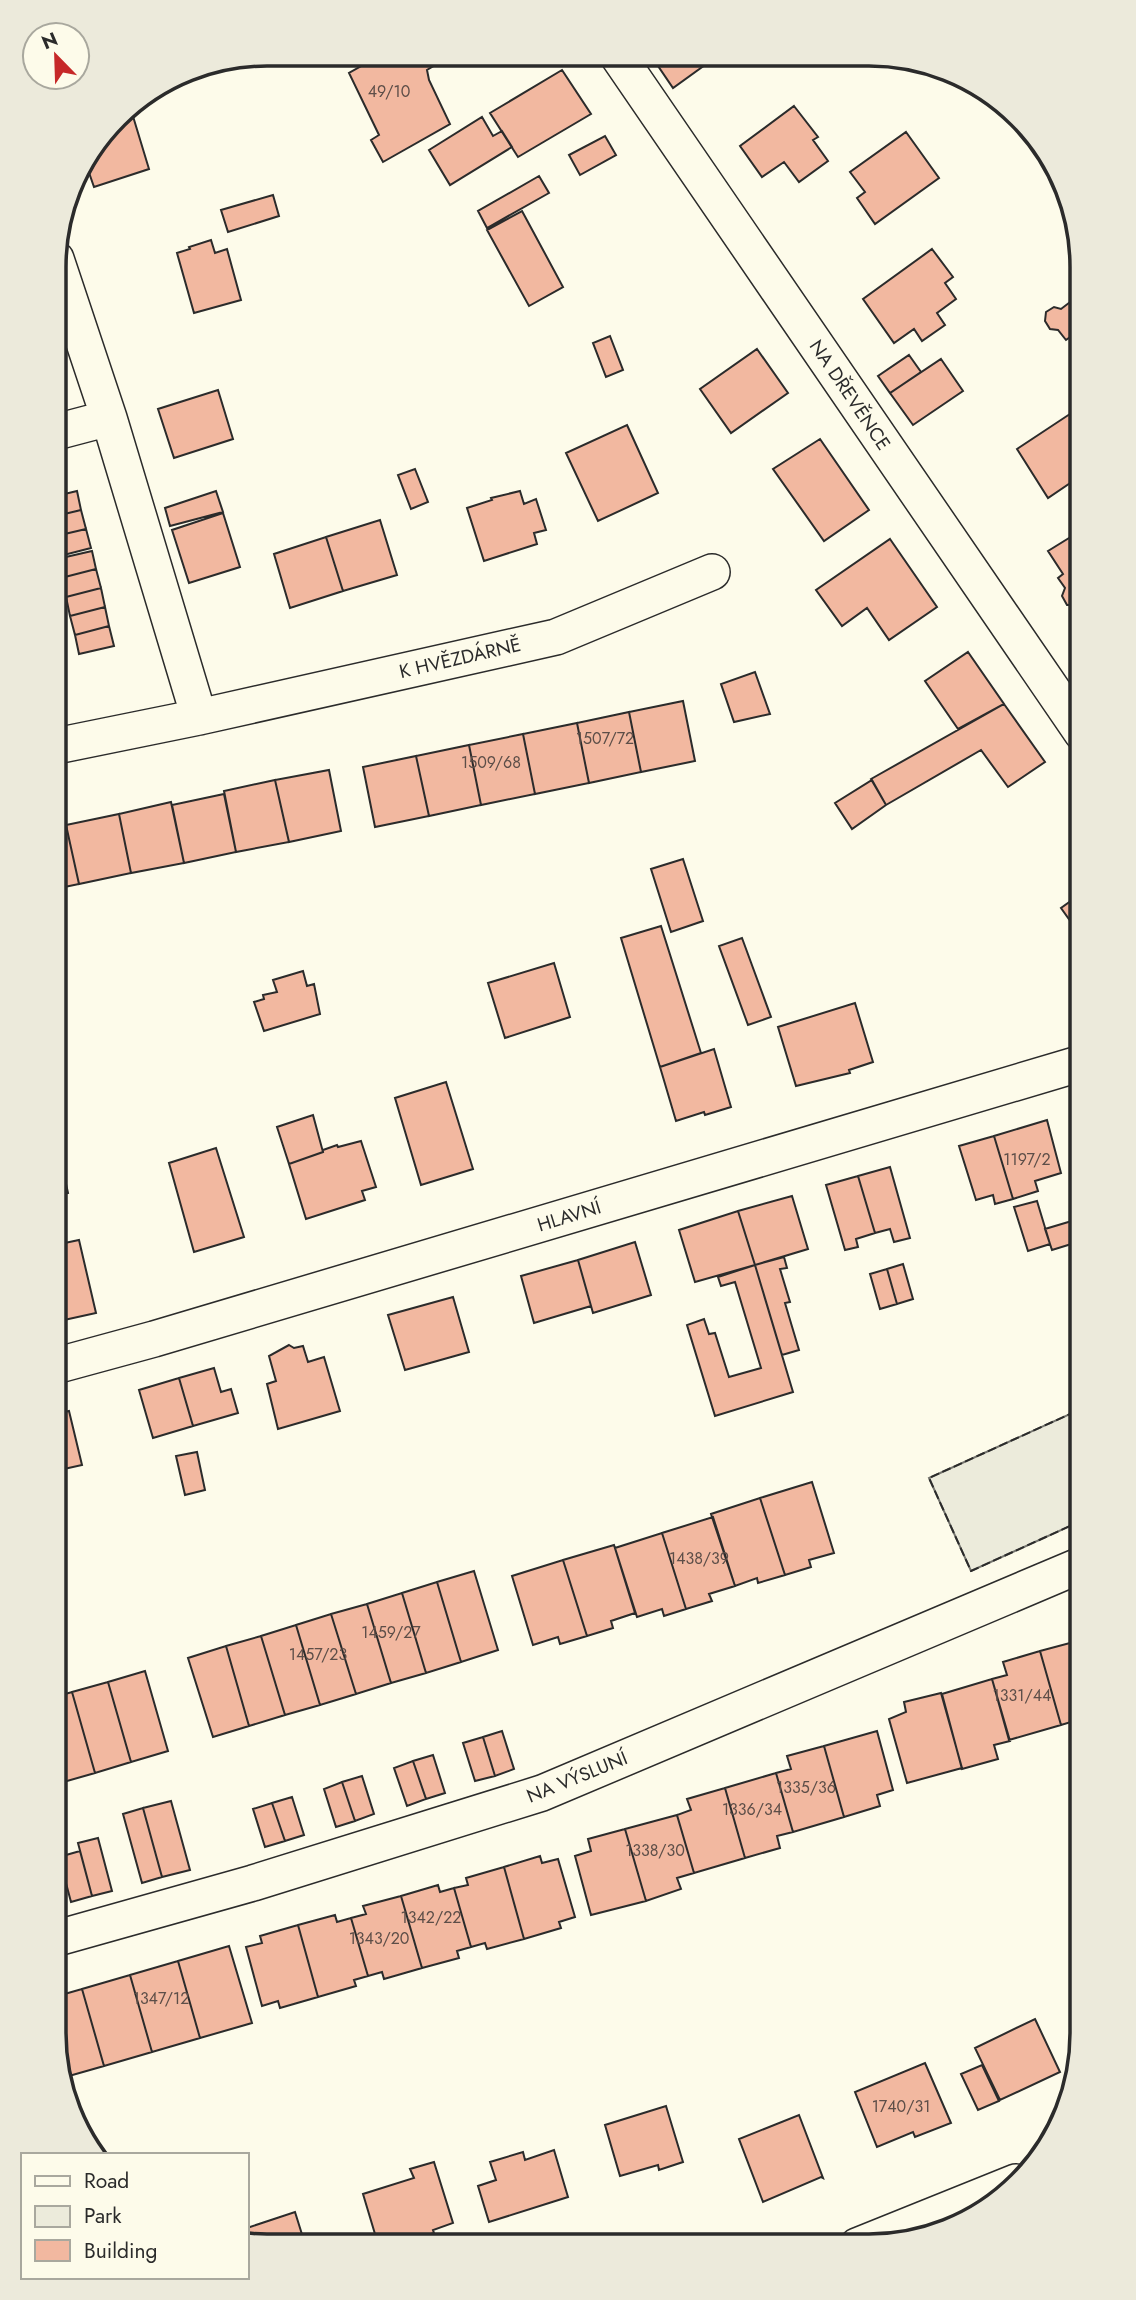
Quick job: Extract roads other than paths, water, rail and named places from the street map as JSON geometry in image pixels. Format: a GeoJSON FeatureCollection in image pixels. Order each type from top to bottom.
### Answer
{"type":"FeatureCollection","features":[{"type":"Feature","properties":{"kind":"street","name":"NA DŘEVĚNCE"},"geometry":{"type":"LineString","coordinates":[[624,66],[1070,715]]}},
{"type":"Feature","properties":{"kind":"street"},"geometry":{"type":"LineString","coordinates":[[67,292],[109,418],[198,717]]}},
{"type":"Feature","properties":{"kind":"street"},"geometry":{"type":"LineString","coordinates":[[67,429],[109,418]]}},
{"type":"Feature","properties":{"kind":"street","name":"K HVĚZDÁRNĚ"},"geometry":{"type":"LineString","coordinates":[[67,744],[556,637],[712,572]]}},
{"type":"Feature","properties":{"kind":"street","name":"HLAVNÍ"},"geometry":{"type":"LineString","coordinates":[[66,1363],[1070,1067]]}},
{"type":"Feature","properties":{"kind":"street","name":"NA VÝSLUNÍ"},"geometry":{"type":"LineString","coordinates":[[66,1935],[253,1883],[542,1793],[1069,1570]]}},
{"type":"Feature","properties":{"kind":"street"},"geometry":{"type":"LineString","coordinates":[[892,2232],[991,2192]]}}]}
